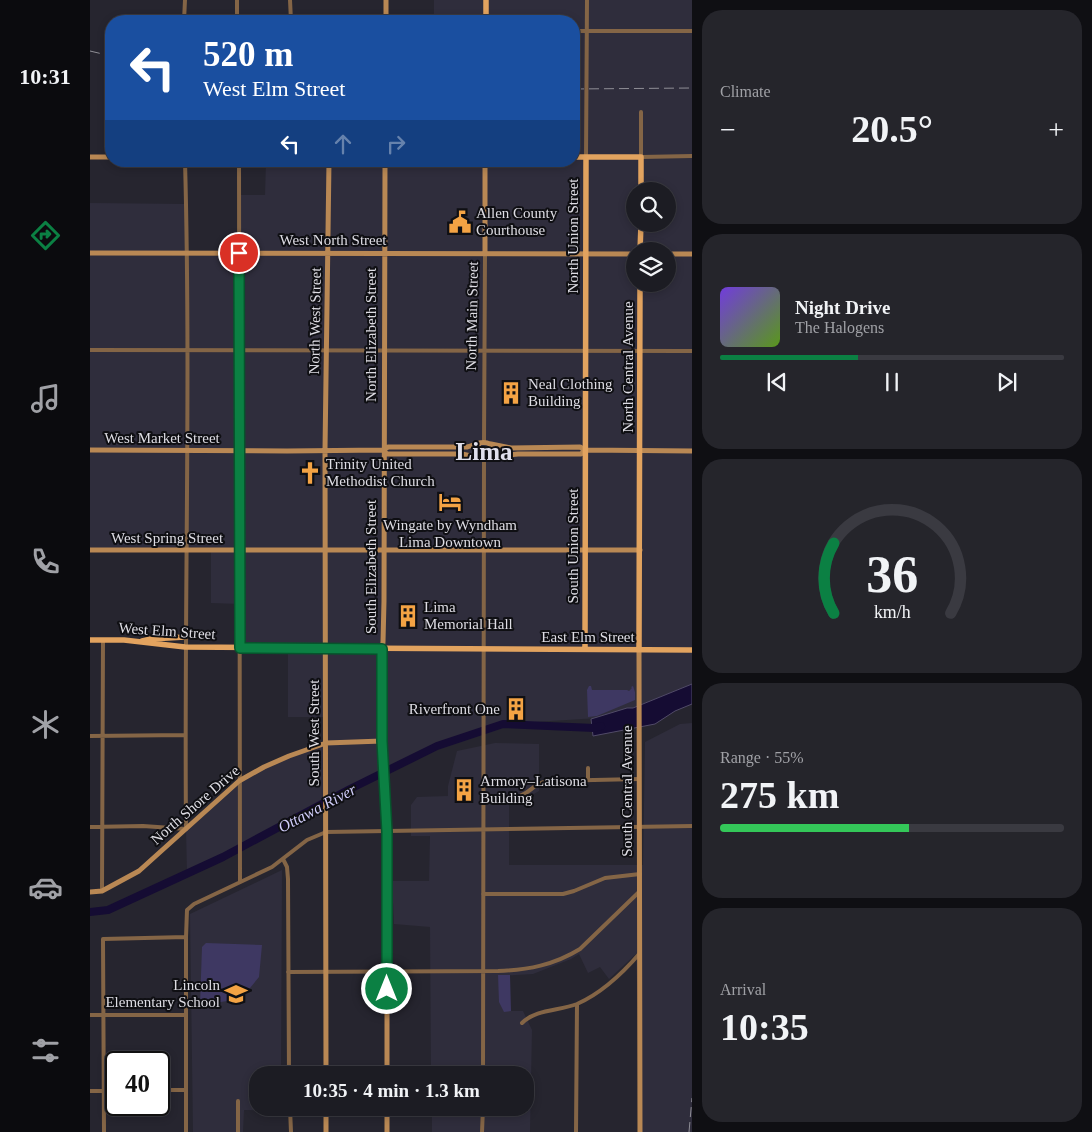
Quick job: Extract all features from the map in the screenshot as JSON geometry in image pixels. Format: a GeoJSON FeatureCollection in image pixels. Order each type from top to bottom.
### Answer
{"type":"FeatureCollection","features":[{"type":"Feature","properties":{"kind":"main road"},"geometry":{"type":"LineString","coordinates":[[486,0],[486,15]]}},
{"type":"Feature","properties":{"kind":"main road"},"geometry":{"type":"LineString","coordinates":[[580,157],[641,157],[641,182]]}},
{"type":"Feature","properties":{"kind":"main road","name":"North Union Street"},"geometry":{"type":"LineString","coordinates":[[586,157],[586,442]]}},
{"type":"Feature","properties":{"kind":"main road","name":"North Central Avenue"},"geometry":{"type":"LineString","coordinates":[[640,292],[640,451]]}},
{"type":"Feature","properties":{"kind":"main road","name":"South Union Street"},"geometry":{"type":"LineString","coordinates":[[584,649],[586,442]]}},
{"type":"Feature","properties":{"kind":"main road","name":"South Central Avenue"},"geometry":{"type":"LineString","coordinates":[[639,649],[640,451]]}},
{"type":"Feature","properties":{"kind":"main road"},"geometry":{"type":"LineString","coordinates":[[139,642],[151,639],[185,637]]}},
{"type":"Feature","properties":{"kind":"main road","name":"West Elm Street"},"geometry":{"type":"LineString","coordinates":[[90,640],[139,642],[185,647],[483,649]]}},
{"type":"Feature","properties":{"kind":"main road","name":"East Elm Street"},"geometry":{"type":"LineString","coordinates":[[483,649],[692,650]]}},
{"type":"Feature","properties":{"kind":"street"},"geometry":{"type":"LineString","coordinates":[[184,0],[184,15]]}},
{"type":"Feature","properties":{"kind":"street"},"geometry":{"type":"LineString","coordinates":[[237,0],[237,15]]}},
{"type":"Feature","properties":{"kind":"street"},"geometry":{"type":"LineString","coordinates":[[290,0],[291,15]]}},
{"type":"Feature","properties":{"kind":"street"},"geometry":{"type":"LineString","coordinates":[[386,0],[386,15]]}},
{"type":"Feature","properties":{"kind":"street","name":"North Union Street"},"geometry":{"type":"LineString","coordinates":[[586,157],[587,0]]}},
{"type":"Feature","properties":{"kind":"street"},"geometry":{"type":"LineString","coordinates":[[580,31],[692,31]]}},
{"type":"Feature","properties":{"kind":"street"},"geometry":{"type":"LineString","coordinates":[[641,112],[641,157],[692,156]]}},
{"type":"Feature","properties":{"kind":"street"},"geometry":{"type":"LineString","coordinates":[[90,157],[105,157]]}},
{"type":"Feature","properties":{"kind":"street"},"geometry":{"type":"LineString","coordinates":[[90,827],[159,826],[186,829],[185,167]]}},
{"type":"Feature","properties":{"kind":"street"},"geometry":{"type":"LineString","coordinates":[[239,167],[240,882]]}},
{"type":"Feature","properties":{"kind":"street","name":"North West Street"},"geometry":{"type":"LineString","coordinates":[[325,450],[330,167]]}},
{"type":"Feature","properties":{"kind":"street","name":"North Elizabeth Street"},"geometry":{"type":"LineString","coordinates":[[383,450],[385,167]]}},
{"type":"Feature","properties":{"kind":"street","name":"North Main Street"},"geometry":{"type":"LineString","coordinates":[[485,167],[485,443]]}},
{"type":"Feature","properties":{"kind":"street","name":"West North Street"},"geometry":{"type":"LineString","coordinates":[[90,253],[626,254]]}},
{"type":"Feature","properties":{"kind":"street"},"geometry":{"type":"LineString","coordinates":[[676,254],[692,254]]}},
{"type":"Feature","properties":{"kind":"street"},"geometry":{"type":"LineString","coordinates":[[90,350],[692,351]]}},
{"type":"Feature","properties":{"kind":"street"},"geometry":{"type":"LineString","coordinates":[[483,1066],[482,798],[484,552],[482,458],[476,450],[485,443],[493,449],[490,457]]}},
{"type":"Feature","properties":{"kind":"street","name":"West Market Street"},"geometry":{"type":"LineString","coordinates":[[90,450],[383,450],[388,447],[467,447],[485,443],[511,448],[580,448],[586,450]]}},
{"type":"Feature","properties":{"kind":"street","name":"South West Street"},"geometry":{"type":"LineString","coordinates":[[325,450],[326,1066]]}},
{"type":"Feature","properties":{"kind":"street","name":"West Market Street"},"geometry":{"type":"LineString","coordinates":[[383,450],[387,454],[462,454],[482,458]]}},
{"type":"Feature","properties":{"kind":"street","name":"South Elizabeth Street"},"geometry":{"type":"LineString","coordinates":[[383,450],[382,761],[387,832],[387,1066]]}},
{"type":"Feature","properties":{"kind":"street"},"geometry":{"type":"LineString","coordinates":[[482,458],[518,454],[581,454],[586,450],[692,451]]}},
{"type":"Feature","properties":{"kind":"street","name":"West Spring Street"},"geometry":{"type":"LineString","coordinates":[[90,550],[484,552],[640,550]]}},
{"type":"Feature","properties":{"kind":"street"},"geometry":{"type":"LineString","coordinates":[[102,891],[103,640]]}},
{"type":"Feature","properties":{"kind":"street","name":"South Central Avenue"},"geometry":{"type":"LineString","coordinates":[[639,649],[640,1132]]}},
{"type":"Feature","properties":{"kind":"street"},"geometry":{"type":"LineString","coordinates":[[90,736],[185,735]]}},
{"type":"Feature","properties":{"kind":"street","name":"North Shore Drive"},"geometry":{"type":"LineString","coordinates":[[90,892],[102,891],[139,871],[239,781],[278,760],[326,743],[382,741]]}},
{"type":"Feature","properties":{"kind":"street"},"geometry":{"type":"LineString","coordinates":[[588,768],[588,780]]}},
{"type":"Feature","properties":{"kind":"street"},"geometry":{"type":"LineString","coordinates":[[482,798],[516,797],[541,782],[639,779]]}},
{"type":"Feature","properties":{"kind":"street"},"geometry":{"type":"LineString","coordinates":[[186,1132],[186,914],[188,908],[199,901],[272,867],[306,840],[326,832],[482,831],[692,826]]}},
{"type":"Feature","properties":{"kind":"street"},"geometry":{"type":"LineString","coordinates":[[283,859],[286,864],[288,880],[289,1066]]}},
{"type":"Feature","properties":{"kind":"street"},"geometry":{"type":"LineString","coordinates":[[483,894],[563,894],[604,878],[640,874]]}},
{"type":"Feature","properties":{"kind":"street"},"geometry":{"type":"LineString","coordinates":[[288,972],[484,971],[537,967],[569,956],[590,940],[640,892]]}},
{"type":"Feature","properties":{"kind":"street"},"geometry":{"type":"LineString","coordinates":[[104,1132],[103,939],[186,937]]}},
{"type":"Feature","properties":{"kind":"street"},"geometry":{"type":"LineString","coordinates":[[522,1022],[528,1017],[577,1004],[596,993],[617,977],[640,954]]}},
{"type":"Feature","properties":{"kind":"street"},"geometry":{"type":"LineString","coordinates":[[576,1132],[577,1004]]}},
{"type":"Feature","properties":{"kind":"street"},"geometry":{"type":"LineString","coordinates":[[90,1016],[186,1015]]}},
{"type":"Feature","properties":{"kind":"street"},"geometry":{"type":"LineString","coordinates":[[170,1090],[186,1090]]}},
{"type":"Feature","properties":{"kind":"street"},"geometry":{"type":"LineString","coordinates":[[90,1091],[104,1091]]}},
{"type":"Feature","properties":{"kind":"street"},"geometry":{"type":"LineString","coordinates":[[238,1101],[238,1132]]}},
{"type":"Feature","properties":{"kind":"street"},"geometry":{"type":"LineString","coordinates":[[290,1116],[291,1132]]}},
{"type":"Feature","properties":{"kind":"street"},"geometry":{"type":"LineString","coordinates":[[326,1116],[326,1132]]}},
{"type":"Feature","properties":{"kind":"street"},"geometry":{"type":"LineString","coordinates":[[387,1116],[387,1132]]}},
{"type":"Feature","properties":{"kind":"street"},"geometry":{"type":"LineString","coordinates":[[482,1132],[483,1116]]}},
{"type":"Feature","properties":{"kind":"shaded area"},"geometry":{"type":"Polygon","coordinates":[[[434,0],[692,0],[692,684],[633,708],[627,708],[598,718],[503,724],[437,746],[187,874],[186,829],[224,793],[264,767],[326,743],[326,717],[288,717],[288,649],[240,648],[240,604],[211,603],[211,551],[90,550],[90,203],[186,204],[186,253],[239,253],[239,195],[265,195],[266,167],[580,167],[580,15],[434,15],[434,0]]]}},
{"type":"Feature","properties":{"kind":"shaded area"},"geometry":{"type":"Polygon","coordinates":[[[692,684],[692,704],[675,711],[655,724],[593,736],[591,719],[627,708],[633,708],[692,684]]]}},
{"type":"Feature","properties":{"kind":"shaded area"},"geometry":{"type":"Polygon","coordinates":[[[591,686],[592,690],[629,691],[633,686],[635,700],[597,716],[588,717],[587,690],[591,686]]]}},
{"type":"Feature","properties":{"kind":"shaded area"},"geometry":{"type":"Polygon","coordinates":[[[692,723],[692,1132],[642,1132],[636,954],[609,979],[600,967],[588,973],[579,954],[533,974],[498,976],[504,1011],[523,1011],[532,1030],[531,1066],[431,1066],[430,927],[394,924],[392,881],[429,881],[430,836],[411,836],[411,805],[417,797],[448,796],[448,786],[457,751],[495,743],[539,744],[539,791],[527,798],[509,803],[509,865],[643,865],[645,742],[680,724],[692,723]]]}},
{"type":"Feature","properties":{"kind":"shaded area","name":"Lincoln Elementary School"},"geometry":{"type":"Polygon","coordinates":[[[282,870],[281,1066],[249,1066],[249,1110],[244,1110],[243,1132],[193,1132],[190,914],[282,870]]]}},
{"type":"Feature","properties":{"kind":"shaded area"},"geometry":{"type":"Polygon","coordinates":[[[206,943],[262,945],[259,977],[241,999],[200,1005],[202,947],[206,943]]]}},
{"type":"Feature","properties":{"kind":"shaded area"},"geometry":{"type":"Polygon","coordinates":[[[498,975],[510,975],[511,1011],[504,1012],[499,1002],[498,975]]]}},
{"type":"Feature","properties":{"kind":"shaded area"},"geometry":{"type":"Polygon","coordinates":[[[432,1116],[530,1116],[530,1132],[432,1132],[432,1116]]]}},
{"type":"Feature","properties":{"kind":"waterway","name":"Ottawa River"},"geometry":{"type":"LineString","coordinates":[[90,912],[108,910],[223,857],[350,789],[437,746],[503,724],[594,728],[601,726]]}},
{"type":"Feature","properties":{"kind":"railway"},"geometry":{"type":"LineString","coordinates":[[90,51],[105,55]]}},
{"type":"Feature","properties":{"kind":"railway"},"geometry":{"type":"LineString","coordinates":[[580,89],[692,88]]}},
{"type":"Feature","properties":{"kind":"railway"},"geometry":{"type":"LineString","coordinates":[[689,1132],[692,1098]]}},
{"type":"Feature","properties":{"kind":"place","name":"Allen County Courthouse"},"geometry":{"type":"Point","coordinates":[460,222]}},
{"type":"Feature","properties":{"kind":"place","name":"Neal Clothing Building"},"geometry":{"type":"Point","coordinates":[511,393]}},
{"type":"Feature","properties":{"kind":"place","name":"Trinity United Methodist Church"},"geometry":{"type":"Point","coordinates":[310,473]}},
{"type":"Feature","properties":{"kind":"place","name":"Wingate by Wyndham Lima Downtown"},"geometry":{"type":"Point","coordinates":[450,502]}},
{"type":"Feature","properties":{"kind":"place","name":"Lima Memorial Hall"},"geometry":{"type":"Point","coordinates":[408,616]}},
{"type":"Feature","properties":{"kind":"place","name":"Riverfront One"},"geometry":{"type":"Point","coordinates":[516,709]}},
{"type":"Feature","properties":{"kind":"place","name":"Armory–Latisona Building"},"geometry":{"type":"Point","coordinates":[464,790]}},
{"type":"Feature","properties":{"kind":"place","name":"Lincoln Elementary School"},"geometry":{"type":"Point","coordinates":[236,994]}},
{"type":"Feature","properties":{"kind":"district","name":"Lima"},"geometry":{"type":"Point","coordinates":[484,451]}},
{"type":"Feature","properties":{"kind":"route"},"geometry":{"type":"LineString","coordinates":[[239,253],[240,648],[382,649],[382,741],[387,832],[387,989]]}}]}
